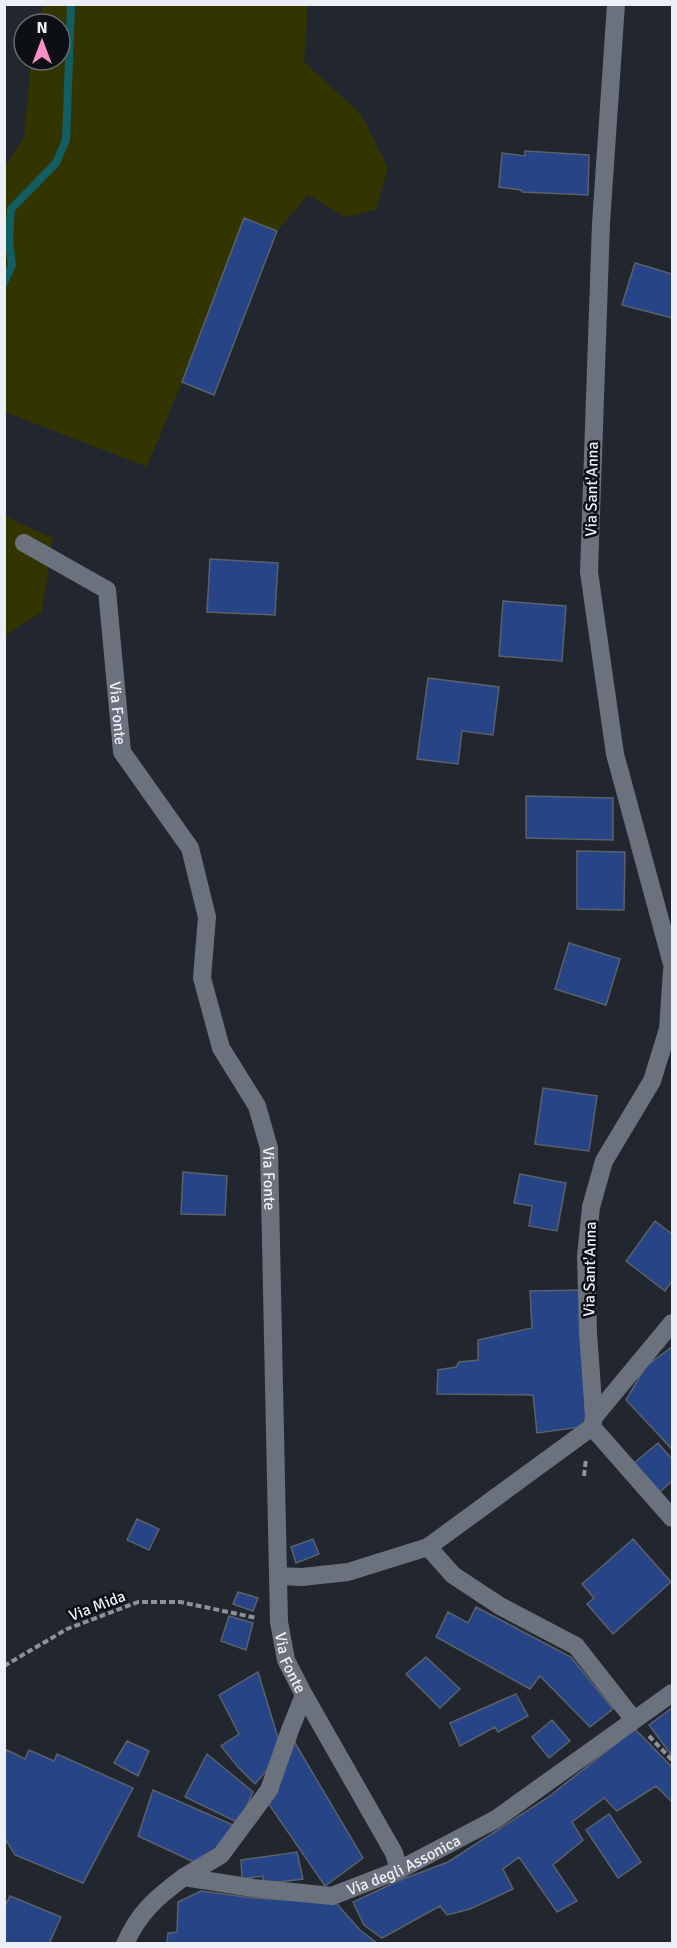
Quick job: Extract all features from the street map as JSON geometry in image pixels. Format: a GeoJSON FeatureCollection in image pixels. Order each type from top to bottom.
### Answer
{"type":"FeatureCollection","features":[{"type":"Feature","properties":{"kind":"street","name":"Via Sant'Anna"},"geometry":{"type":"LineString","coordinates":[[616,4],[601,223],[589,572],[615,754],[672,964]]}},
{"type":"Feature","properties":{"kind":"street","name":"Via Fonte"},"geometry":{"type":"LineString","coordinates":[[24,543],[106,590],[122,752],[190,848],[207,916],[202,978],[221,1048],[257,1106],[269,1148],[279,1622],[286,1660],[394,1853],[399,1870]]}},
{"type":"Feature","properties":{"kind":"street","name":"Via Sant'Anna"},"geometry":{"type":"LineString","coordinates":[[593,1422],[586,1256],[591,1207],[604,1161],[652,1081],[668,1029],[672,970]]}},
{"type":"Feature","properties":{"kind":"street"},"geometry":{"type":"LineString","coordinates":[[278,1576],[302,1577],[348,1572],[428,1547],[593,1422],[672,1323]]}},
{"type":"Feature","properties":{"kind":"street"},"geometry":{"type":"LineString","coordinates":[[593,1422],[672,1518]]}},
{"type":"Feature","properties":{"kind":"street"},"geometry":{"type":"LineString","coordinates":[[428,1547],[453,1575],[500,1606],[576,1646],[634,1720]]}},
{"type":"Feature","properties":{"kind":"street","name":"Via degli Assonica"},"geometry":{"type":"LineString","coordinates":[[184,1877],[253,1888],[332,1896],[399,1870],[496,1819],[672,1693]]}},
{"type":"Feature","properties":{"kind":"street"},"geometry":{"type":"LineString","coordinates":[[125,1944],[131,1930],[155,1898],[221,1855],[269,1791],[304,1695]]}},
{"type":"Feature","properties":{"kind":"path","name":"Via Mida"},"geometry":{"type":"LineString","coordinates":[[4,1666],[67,1629],[138,1602],[180,1602],[279,1622]]}},
{"type":"Feature","properties":{"kind":"path"},"geometry":{"type":"LineString","coordinates":[[634,1720],[672,1760]]}},
{"type":"Feature","properties":{"kind":"shaded area"},"geometry":{"type":"Polygon","coordinates":[[[43,5],[308,5],[304,62],[361,114],[388,168],[376,210],[345,217],[308,195],[277,231],[244,219],[147,467],[5,412],[5,166],[24,137],[30,72],[72,72],[72,12],[41,12],[43,5]]]}},
{"type":"Feature","properties":{"kind":"shaded area"},"geometry":{"type":"Polygon","coordinates":[[[5,516],[53,538],[42,612],[5,637],[5,516]]]}},
{"type":"Feature","properties":{"kind":"building"},"geometry":{"type":"Polygon","coordinates":[[[525,151],[589,155],[588,195],[522,192],[499,187],[502,153],[525,156],[525,151]]]}},
{"type":"Feature","properties":{"kind":"building"},"geometry":{"type":"Polygon","coordinates":[[[244,218],[277,231],[214,395],[182,382],[244,218]]]}},
{"type":"Feature","properties":{"kind":"building"},"geometry":{"type":"Polygon","coordinates":[[[635,263],[672,274],[672,318],[622,305],[635,263]]]}},
{"type":"Feature","properties":{"kind":"building"},"geometry":{"type":"Polygon","coordinates":[[[210,559],[278,563],[275,615],[207,612],[210,559]]]}},
{"type":"Feature","properties":{"kind":"building"},"geometry":{"type":"Polygon","coordinates":[[[503,601],[566,606],[562,661],[499,656],[503,601]]]}},
{"type":"Feature","properties":{"kind":"building"},"geometry":{"type":"Polygon","coordinates":[[[428,678],[499,687],[493,735],[462,731],[458,764],[417,759],[428,678]]]}},
{"type":"Feature","properties":{"kind":"building"},"geometry":{"type":"Polygon","coordinates":[[[526,796],[613,798],[613,840],[526,838],[526,796]]]}},
{"type":"Feature","properties":{"kind":"building"},"geometry":{"type":"Polygon","coordinates":[[[577,851],[625,852],[624,910],[577,909],[577,851]]]}},
{"type":"Feature","properties":{"kind":"building"},"geometry":{"type":"Polygon","coordinates":[[[569,943],[620,959],[606,1005],[555,989],[569,943]]]}},
{"type":"Feature","properties":{"kind":"building"},"geometry":{"type":"Polygon","coordinates":[[[543,1088],[597,1096],[589,1151],[535,1144],[543,1088]]]}},
{"type":"Feature","properties":{"kind":"building"},"geometry":{"type":"Polygon","coordinates":[[[183,1172],[227,1176],[225,1215],[181,1214],[183,1172]]]}},
{"type":"Feature","properties":{"kind":"building"},"geometry":{"type":"Polygon","coordinates":[[[520,1174],[566,1183],[557,1231],[529,1226],[532,1206],[514,1203],[520,1174]]]}},
{"type":"Feature","properties":{"kind":"building"},"geometry":{"type":"Polygon","coordinates":[[[655,1221],[672,1234],[672,1281],[665,1291],[626,1261],[655,1221]]]}},
{"type":"Feature","properties":{"kind":"building"},"geometry":{"type":"Polygon","coordinates":[[[583,1290],[587,1426],[537,1433],[533,1395],[437,1394],[438,1370],[456,1367],[459,1362],[478,1360],[478,1340],[532,1328],[530,1291],[583,1290]]]}},
{"type":"Feature","properties":{"kind":"building"},"geometry":{"type":"Polygon","coordinates":[[[672,1347],[672,1449],[626,1400],[646,1366],[672,1347]]]}},
{"type":"Feature","properties":{"kind":"building"},"geometry":{"type":"Polygon","coordinates":[[[658,1443],[672,1459],[672,1481],[660,1492],[634,1463],[658,1443]]]}},
{"type":"Feature","properties":{"kind":"building"},"geometry":{"type":"Polygon","coordinates":[[[137,1519],[159,1529],[149,1550],[127,1540],[137,1519]]]}},
{"type":"Feature","properties":{"kind":"building"},"geometry":{"type":"Polygon","coordinates":[[[313,1539],[319,1554],[296,1563],[291,1547],[313,1539]]]}},
{"type":"Feature","properties":{"kind":"building"},"geometry":{"type":"Polygon","coordinates":[[[633,1539],[671,1582],[613,1634],[587,1604],[594,1598],[582,1584],[633,1539]]]}},
{"type":"Feature","properties":{"kind":"building"},"geometry":{"type":"Polygon","coordinates":[[[238,1592],[258,1598],[253,1611],[233,1604],[238,1592]]]}},
{"type":"Feature","properties":{"kind":"building"},"geometry":{"type":"Polygon","coordinates":[[[476,1607],[571,1657],[613,1709],[590,1727],[540,1676],[530,1689],[436,1637],[448,1612],[468,1623],[476,1607]]]}},
{"type":"Feature","properties":{"kind":"building"},"geometry":{"type":"Polygon","coordinates":[[[229,1616],[253,1623],[246,1650],[221,1641],[229,1616]]]}},
{"type":"Feature","properties":{"kind":"building"},"geometry":{"type":"Polygon","coordinates":[[[426,1657],[460,1689],[440,1708],[406,1674],[426,1657]]]}},
{"type":"Feature","properties":{"kind":"building"},"geometry":{"type":"Polygon","coordinates":[[[258,1672],[279,1741],[272,1764],[255,1784],[221,1746],[239,1734],[219,1695],[258,1672]]]}},
{"type":"Feature","properties":{"kind":"building"},"geometry":{"type":"Polygon","coordinates":[[[516,1694],[528,1716],[498,1732],[495,1727],[460,1746],[450,1723],[516,1694]]]}},
{"type":"Feature","properties":{"kind":"building"},"geometry":{"type":"Polygon","coordinates":[[[672,1708],[672,1756],[649,1725],[672,1708]]]}},
{"type":"Feature","properties":{"kind":"building"},"geometry":{"type":"Polygon","coordinates":[[[552,1720],[570,1741],[549,1758],[532,1737],[552,1720]]]}},
{"type":"Feature","properties":{"kind":"building"},"geometry":{"type":"Polygon","coordinates":[[[635,1729],[672,1767],[672,1802],[656,1786],[617,1811],[604,1798],[572,1822],[583,1840],[553,1865],[577,1901],[557,1912],[519,1857],[503,1869],[513,1889],[470,1909],[447,1915],[440,1906],[382,1938],[364,1925],[353,1902],[398,1881],[448,1862],[547,1798],[635,1729]]]}},
{"type":"Feature","properties":{"kind":"building"},"geometry":{"type":"Polygon","coordinates":[[[292,1738],[363,1858],[325,1886],[268,1803],[292,1738]]]}},
{"type":"Feature","properties":{"kind":"building"},"geometry":{"type":"Polygon","coordinates":[[[127,1741],[149,1751],[138,1776],[114,1763],[127,1741]]]}},
{"type":"Feature","properties":{"kind":"building"},"geometry":{"type":"Polygon","coordinates":[[[7,1750],[25,1759],[29,1750],[54,1761],[57,1754],[133,1788],[83,1883],[15,1855],[4,1837],[4,1756],[7,1750]]]}},
{"type":"Feature","properties":{"kind":"building"},"geometry":{"type":"Polygon","coordinates":[[[207,1754],[253,1792],[239,1823],[185,1797],[207,1754]]]}},
{"type":"Feature","properties":{"kind":"building"},"geometry":{"type":"Polygon","coordinates":[[[153,1790],[233,1825],[218,1850],[198,1864],[138,1836],[153,1790]]]}},
{"type":"Feature","properties":{"kind":"building"},"geometry":{"type":"Polygon","coordinates":[[[609,1814],[641,1862],[618,1878],[586,1830],[609,1814]]]}},
{"type":"Feature","properties":{"kind":"building"},"geometry":{"type":"Polygon","coordinates":[[[297,1852],[303,1879],[263,1884],[263,1876],[242,1879],[241,1860],[297,1852]]]}},
{"type":"Feature","properties":{"kind":"building"},"geometry":{"type":"Polygon","coordinates":[[[201,1891],[253,1898],[336,1903],[360,1930],[378,1944],[167,1944],[168,1933],[177,1932],[178,1902],[201,1891]]]}},
{"type":"Feature","properties":{"kind":"building"},"geometry":{"type":"Polygon","coordinates":[[[10,1896],[61,1917],[49,1944],[4,1944],[4,1908],[10,1896]]]}},
{"type":"Feature","properties":{"kind":"waterway"},"geometry":{"type":"LineString","coordinates":[[4,283],[12,265],[9,239],[11,209],[56,163],[66,140],[71,4]]}}]}
